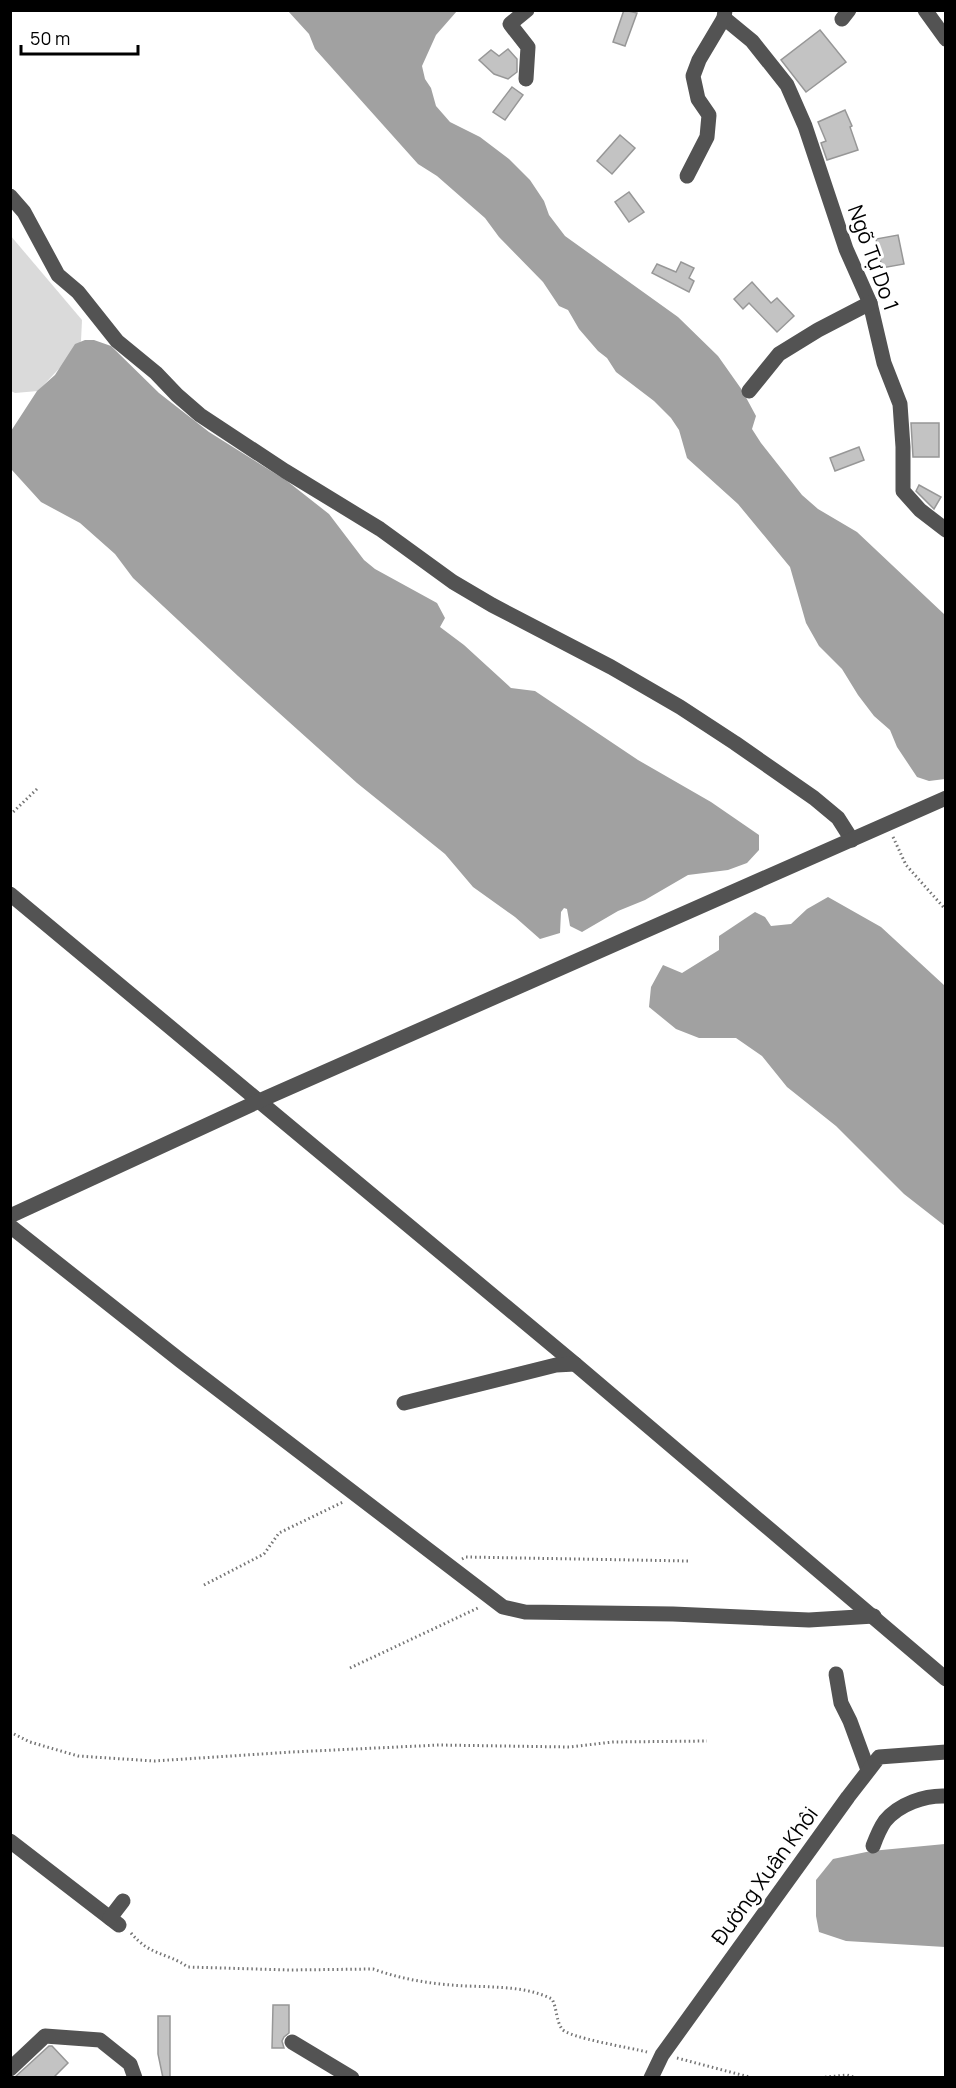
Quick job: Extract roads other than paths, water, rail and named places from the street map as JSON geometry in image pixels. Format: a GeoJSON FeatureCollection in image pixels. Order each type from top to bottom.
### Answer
{"type":"FeatureCollection","features":[{"type":"Feature","properties":{"kind":"street"},"geometry":{"type":"LineString","coordinates":[[526,79],[528,47],[510,24],[527,10]]}},
{"type":"Feature","properties":{"kind":"street"},"geometry":{"type":"LineString","coordinates":[[925,10],[945,39]]}},
{"type":"Feature","properties":{"kind":"street"},"geometry":{"type":"LineString","coordinates":[[687,176],[707,137],[709,115],[698,99],[693,76],[724,14]]}},
{"type":"Feature","properties":{"kind":"street","name":"Ngõ Tự Do 1"},"geometry":{"type":"LineString","coordinates":[[724,14],[752,41],[787,85],[805,126],[846,249],[870,303],[884,363],[900,404],[903,491],[920,510],[945,530]]}},
{"type":"Feature","properties":{"kind":"street"},"geometry":{"type":"LineString","coordinates":[[10,196],[24,212],[58,275],[78,292],[117,341],[156,373],[200,415],[285,471],[380,529],[453,582],[680,707],[814,798],[838,819],[852,840]]}},
{"type":"Feature","properties":{"kind":"street"},"geometry":{"type":"LineString","coordinates":[[748,391],[779,354],[818,330],[870,303]]}},
{"type":"Feature","properties":{"kind":"street"},"geometry":{"type":"LineString","coordinates":[[10,1216],[259,1101],[945,798]]}},
{"type":"Feature","properties":{"kind":"street"},"geometry":{"type":"LineString","coordinates":[[10,894],[575,1364],[874,1616],[945,1679]]}},
{"type":"Feature","properties":{"kind":"street"},"geometry":{"type":"LineString","coordinates":[[10,1226],[181,1361],[503,1607],[525,1612],[672,1614],[809,1620],[874,1616]]}},
{"type":"Feature","properties":{"kind":"street"},"geometry":{"type":"LineString","coordinates":[[404,1402],[556,1365],[575,1364]]}},
{"type":"Feature","properties":{"kind":"street"},"geometry":{"type":"LineString","coordinates":[[836,1674],[841,1703],[868,1770]]}},
{"type":"Feature","properties":{"kind":"street","name":"Đường Xuân Khôi"},"geometry":{"type":"LineString","coordinates":[[651,2078],[662,2055],[879,1757],[945,1752]]}},
{"type":"Feature","properties":{"kind":"street"},"geometry":{"type":"LineString","coordinates":[[873,1846],[886,1820],[902,1808],[920,1798],[945,1796]]}},
{"type":"Feature","properties":{"kind":"street"},"geometry":{"type":"LineString","coordinates":[[10,1841],[115,1921],[123,1901]]}},
{"type":"Feature","properties":{"kind":"street"},"geometry":{"type":"LineString","coordinates":[[10,2069],[45,2036],[100,2040],[130,2064],[135,2078]]}},
{"type":"Feature","properties":{"kind":"street"},"geometry":{"type":"LineString","coordinates":[[292,2042],[352,2078]]}}]}
